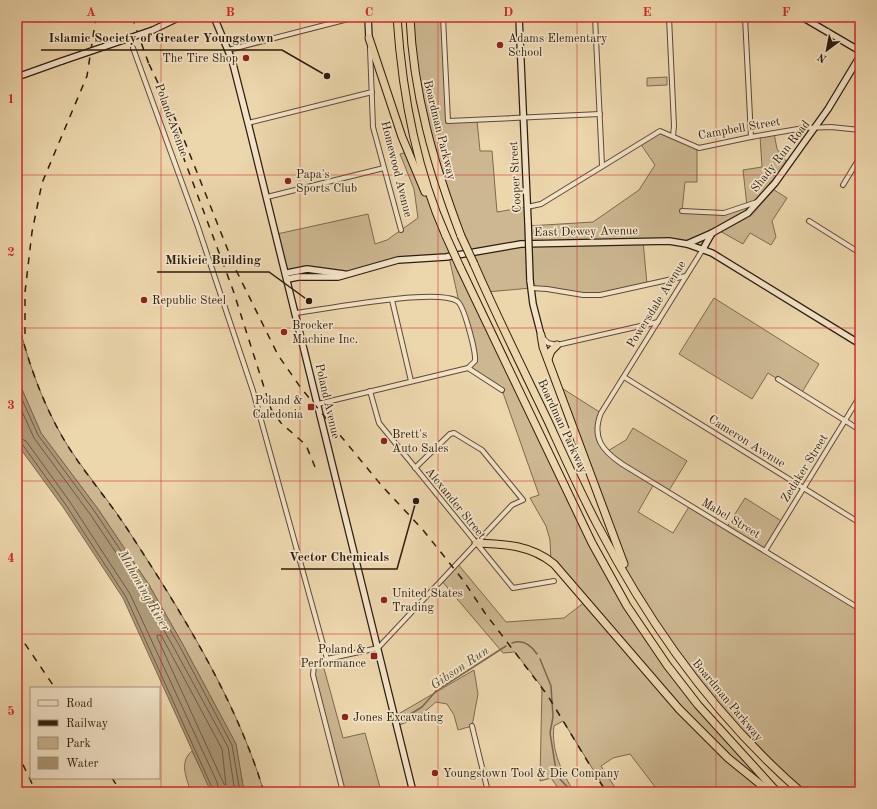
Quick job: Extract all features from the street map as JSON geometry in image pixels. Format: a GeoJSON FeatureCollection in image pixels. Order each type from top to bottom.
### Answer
{"type":"FeatureCollection","features":[{"type":"Feature","properties":{"kind":"highway","name":"Boardman Parkway"},"geometry":{"type":"LineString","coordinates":[[397,17],[405,82],[418,152],[426,184],[442,228],[592,543],[627,606],[667,665],[693,699],[777,792]]}},
{"type":"Feature","properties":{"kind":"highway","name":"Boardman Parkway"},"geometry":{"type":"LineString","coordinates":[[410,17],[417,83],[427,132],[441,181],[461,236],[598,526],[668,644],[707,694],[756,750],[801,792]]}},
{"type":"Feature","properties":{"kind":"highway"},"geometry":{"type":"LineString","coordinates":[[369,38],[402,136],[420,182],[442,228]]}},
{"type":"Feature","properties":{"kind":"highway"},"geometry":{"type":"LineString","coordinates":[[540,335],[622,561],[637,594]]}},
{"type":"Feature","properties":{"kind":"highway"},"geometry":{"type":"LineString","coordinates":[[548,360],[550,351],[557,345]]}},
{"type":"Feature","properties":{"kind":"highway"},"geometry":{"type":"LineString","coordinates":[[476,543],[508,544],[526,548],[544,556],[554,564],[679,709],[728,758],[770,792]]}},
{"type":"Feature","properties":{"kind":"street"},"geometry":{"type":"LineString","coordinates":[[17,77],[153,30],[180,17]]}},
{"type":"Feature","properties":{"kind":"street","name":"Poland Avenue"},"geometry":{"type":"LineString","coordinates":[[214,17],[228,50],[288,276],[413,792]]}},
{"type":"Feature","properties":{"kind":"street"},"geometry":{"type":"LineString","coordinates":[[228,50],[356,17]]}},
{"type":"Feature","properties":{"kind":"street","name":"Homewood Avenue"},"geometry":{"type":"LineString","coordinates":[[368,17],[374,127],[401,230]]}},
{"type":"Feature","properties":{"kind":"street"},"geometry":{"type":"LineString","coordinates":[[442,17],[448,121],[600,114]]}},
{"type":"Feature","properties":{"kind":"street","name":"Cooper Street"},"geometry":{"type":"LineString","coordinates":[[519,17],[530,280],[540,335]]}},
{"type":"Feature","properties":{"kind":"street"},"geometry":{"type":"LineString","coordinates":[[595,17],[602,165]]}},
{"type":"Feature","properties":{"kind":"street"},"geometry":{"type":"LineString","coordinates":[[669,17],[674,126],[673,136]]}},
{"type":"Feature","properties":{"kind":"street"},"geometry":{"type":"LineString","coordinates":[[745,17],[751,137]]}},
{"type":"Feature","properties":{"kind":"street"},"geometry":{"type":"LineString","coordinates":[[802,17],[860,51]]}},
{"type":"Feature","properties":{"kind":"street","name":"Poland Avenue"},"geometry":{"type":"LineString","coordinates":[[134,48],[193,213],[253,391],[327,659]]}},
{"type":"Feature","properties":{"kind":"street","name":"Shady Run Road"},"geometry":{"type":"LineString","coordinates":[[682,211],[724,213],[757,202],[775,183],[815,128],[860,56]]}},
{"type":"Feature","properties":{"kind":"street"},"geometry":{"type":"LineString","coordinates":[[248,123],[372,92]]}},
{"type":"Feature","properties":{"kind":"street","name":"Campbell Street"},"geometry":{"type":"LineString","coordinates":[[527,207],[541,204],[602,165],[660,131],[699,148],[751,137],[815,128],[832,127],[860,130]]}},
{"type":"Feature","properties":{"kind":"street"},"geometry":{"type":"LineString","coordinates":[[843,185],[860,157]]}},
{"type":"Feature","properties":{"kind":"street"},"geometry":{"type":"LineString","coordinates":[[267,197],[384,168]]}},
{"type":"Feature","properties":{"kind":"street"},"geometry":{"type":"LineString","coordinates":[[687,244],[712,233],[748,213],[757,202]]}},
{"type":"Feature","properties":{"kind":"street"},"geometry":{"type":"LineString","coordinates":[[809,221],[860,253]]}},
{"type":"Feature","properties":{"kind":"street","name":"Powersdale Avenue"},"geometry":{"type":"LineString","coordinates":[[598,437],[598,423],[601,413],[712,233]]}},
{"type":"Feature","properties":{"kind":"street","name":"East Dewey Avenue"},"geometry":{"type":"LineString","coordinates":[[288,276],[332,278],[398,260],[446,257],[521,244],[660,240],[687,244],[703,249],[722,259],[860,344]]}},
{"type":"Feature","properties":{"kind":"street"},"geometry":{"type":"LineString","coordinates":[[288,276],[307,268],[349,274]]}},
{"type":"Feature","properties":{"kind":"street"},"geometry":{"type":"LineString","coordinates":[[531,288],[583,295],[600,295],[686,276]]}},
{"type":"Feature","properties":{"kind":"street"},"geometry":{"type":"LineString","coordinates":[[296,313],[427,296],[451,298],[459,302],[463,309],[475,358],[474,364],[468,368],[318,404]]}},
{"type":"Feature","properties":{"kind":"street"},"geometry":{"type":"LineString","coordinates":[[392,300],[411,381]]}},
{"type":"Feature","properties":{"kind":"street"},"geometry":{"type":"LineString","coordinates":[[540,335],[548,343],[557,345],[658,322]]}},
{"type":"Feature","properties":{"kind":"street"},"geometry":{"type":"LineString","coordinates":[[468,368],[502,390]]}},
{"type":"Feature","properties":{"kind":"street","name":"Cameron Avenue"},"geometry":{"type":"LineString","coordinates":[[624,377],[860,523]]}},
{"type":"Feature","properties":{"kind":"street"},"geometry":{"type":"LineString","coordinates":[[778,379],[860,430]]}},
{"type":"Feature","properties":{"kind":"street","name":"Alexander Street"},"geometry":{"type":"LineString","coordinates":[[370,391],[379,423],[514,589],[554,581]]}},
{"type":"Feature","properties":{"kind":"street","name":"Zedaker Street"},"geometry":{"type":"LineString","coordinates":[[765,551],[860,396]]}},
{"type":"Feature","properties":{"kind":"street"},"geometry":{"type":"LineString","coordinates":[[343,792],[313,676],[314,665],[327,659],[378,648],[512,505],[523,500],[482,450],[454,433],[450,434],[415,468]]}},
{"type":"Feature","properties":{"kind":"street","name":"Mabel Street"},"geometry":{"type":"LineString","coordinates":[[598,437],[607,452],[618,461],[860,609]]}},
{"type":"Feature","properties":{"kind":"street"},"geometry":{"type":"LineString","coordinates":[[472,726],[488,792]]}},
{"type":"Feature","properties":{"kind":"green space"},"geometry":{"type":"Polygon","coordinates":[[[410,17],[443,17],[448,121],[477,120],[480,151],[492,151],[497,212],[527,207],[528,226],[593,222],[639,190],[655,165],[640,143],[660,131],[697,148],[697,182],[685,182],[682,211],[714,213],[747,206],[743,170],[762,167],[760,136],[774,133],[777,149],[789,165],[771,188],[787,198],[772,221],[776,237],[771,245],[750,233],[743,244],[718,230],[703,249],[687,244],[643,241],[647,284],[600,295],[531,288],[487,292],[478,274],[427,131],[410,17]]]}},
{"type":"Feature","properties":{"kind":"green space"},"geometry":{"type":"Polygon","coordinates":[[[667,77],[667,85],[647,86],[647,78],[667,77]]]}},
{"type":"Feature","properties":{"kind":"green space"},"geometry":{"type":"Polygon","coordinates":[[[408,152],[420,182],[601,560],[667,665],[777,792],[659,792],[630,754],[613,758],[601,766],[618,792],[607,792],[563,721],[554,726],[554,744],[558,761],[574,792],[561,792],[551,778],[540,781],[542,687],[515,652],[503,653],[441,580],[457,563],[506,622],[564,618],[586,601],[551,562],[550,540],[546,526],[530,498],[539,495],[502,390],[468,368],[474,363],[472,346],[459,302],[449,257],[417,257],[359,272],[288,279],[277,234],[368,214],[375,244],[387,240],[418,218],[414,189],[400,154],[408,152]]]}},
{"type":"Feature","properties":{"kind":"green space"},"geometry":{"type":"Polygon","coordinates":[[[714,298],[819,364],[801,394],[768,373],[752,399],[679,354],[714,298]]]}},
{"type":"Feature","properties":{"kind":"green space"},"geometry":{"type":"Polygon","coordinates":[[[17,317],[25,348],[41,394],[55,424],[85,471],[117,513],[185,620],[238,721],[264,792],[244,792],[236,744],[182,643],[149,585],[98,509],[41,433],[17,378],[17,317]]]}},
{"type":"Feature","properties":{"kind":"green space"},"geometry":{"type":"Polygon","coordinates":[[[557,385],[601,413],[598,430],[606,452],[626,440],[633,428],[687,461],[668,492],[654,484],[638,512],[673,533],[690,505],[727,527],[745,498],[783,522],[765,550],[860,609],[860,792],[801,792],[711,699],[637,594],[622,561],[557,385]]]}},
{"type":"Feature","properties":{"kind":"green space"},"geometry":{"type":"Polygon","coordinates":[[[322,661],[343,738],[365,733],[381,791],[343,792],[313,675],[317,663],[322,661]]]}},
{"type":"Feature","properties":{"kind":"green space"},"geometry":{"type":"Polygon","coordinates":[[[474,670],[478,694],[472,726],[458,730],[454,715],[447,704],[436,702],[417,718],[397,726],[395,716],[474,670]]]}},
{"type":"Feature","properties":{"kind":"green space"},"geometry":{"type":"Polygon","coordinates":[[[192,751],[211,792],[191,792],[185,765],[188,755],[192,751]]]}},
{"type":"Feature","properties":{"kind":"water","name":"Mahoning River"},"geometry":{"type":"Polygon","coordinates":[[[17,378],[41,433],[98,509],[149,585],[182,643],[236,744],[244,792],[211,792],[123,598],[63,507],[17,444],[17,378]]]}},
{"type":"Feature","properties":{"kind":"waterway","name":"Gibson Run"},"geometry":{"type":"LineString","coordinates":[[512,643],[523,642],[532,648],[537,654]]}},
{"type":"Feature","properties":{"kind":"waterway","name":"Gibson Run"},"geometry":{"type":"LineString","coordinates":[[404,718],[422,707],[436,691],[506,646]]}},
{"type":"Feature","properties":{"kind":"waterway","name":"Gibson Run"},"geometry":{"type":"LineString","coordinates":[[540,659],[551,686],[553,717],[550,733],[556,770],[560,779],[572,792]]}},
{"type":"Feature","properties":{"kind":"railway"},"geometry":{"type":"LineString","coordinates":[[25,334],[25,292],[32,232],[42,183],[87,76],[96,17]]}},
{"type":"Feature","properties":{"kind":"railway"},"geometry":{"type":"LineString","coordinates":[[132,17],[151,70]]}},
{"type":"Feature","properties":{"kind":"railway"},"geometry":{"type":"LineString","coordinates":[[149,64],[179,127],[235,268],[278,355],[301,388],[382,486],[423,530],[463,580],[485,613],[548,696],[606,792]]}},
{"type":"Feature","properties":{"kind":"railway"},"geometry":{"type":"LineString","coordinates":[[168,116],[233,290],[271,409],[281,423],[306,445],[317,472]]}},
{"type":"Feature","properties":{"kind":"railway"},"geometry":{"type":"LineString","coordinates":[[17,317],[25,348],[41,394],[55,424],[78,461],[126,527],[186,622],[222,688],[238,722],[264,792]]}},
{"type":"Feature","properties":{"kind":"railway"},"geometry":{"type":"LineString","coordinates":[[17,632],[54,687]]}},
{"type":"Feature","properties":{"kind":"railway"},"geometry":{"type":"LineString","coordinates":[[17,752],[36,792]]}},
{"type":"Feature","properties":{"kind":"railway"},"geometry":{"type":"LineString","coordinates":[[113,779],[121,792]]}},
{"type":"Feature","properties":{"kind":"place","name":"Adams Elementary School"},"geometry":{"type":"Point","coordinates":[500,45]}},
{"type":"Feature","properties":{"kind":"place","name":"The Tire Shop"},"geometry":{"type":"Point","coordinates":[246,58]}},
{"type":"Feature","properties":{"kind":"place","name":"Islamic Society of Greater Youngstown"},"geometry":{"type":"Point","coordinates":[327,76]}},
{"type":"Feature","properties":{"kind":"place","name":"Papa's Sports Club"},"geometry":{"type":"Point","coordinates":[288,181]}},
{"type":"Feature","properties":{"kind":"place","name":"Republic Steel"},"geometry":{"type":"Point","coordinates":[144,300]}},
{"type":"Feature","properties":{"kind":"place","name":"Mikicic Building"},"geometry":{"type":"Point","coordinates":[309,301]}},
{"type":"Feature","properties":{"kind":"place","name":"Brocker Machine Inc."},"geometry":{"type":"Point","coordinates":[284,332]}},
{"type":"Feature","properties":{"kind":"place","name":"Poland & Caledonia"},"geometry":{"type":"Point","coordinates":[311,407]}},
{"type":"Feature","properties":{"kind":"place","name":"Brett's Auto Sales"},"geometry":{"type":"Point","coordinates":[384,441]}},
{"type":"Feature","properties":{"kind":"place","name":"Vector Chemicals"},"geometry":{"type":"Point","coordinates":[416,501]}},
{"type":"Feature","properties":{"kind":"place","name":"United States Trading"},"geometry":{"type":"Point","coordinates":[384,600]}},
{"type":"Feature","properties":{"kind":"place","name":"Poland & Performance"},"geometry":{"type":"Point","coordinates":[374,656]}},
{"type":"Feature","properties":{"kind":"place","name":"Jones Excavating"},"geometry":{"type":"Point","coordinates":[345,717]}},
{"type":"Feature","properties":{"kind":"place","name":"Youngstown Tool & Die Company"},"geometry":{"type":"Point","coordinates":[435,773]}}]}
